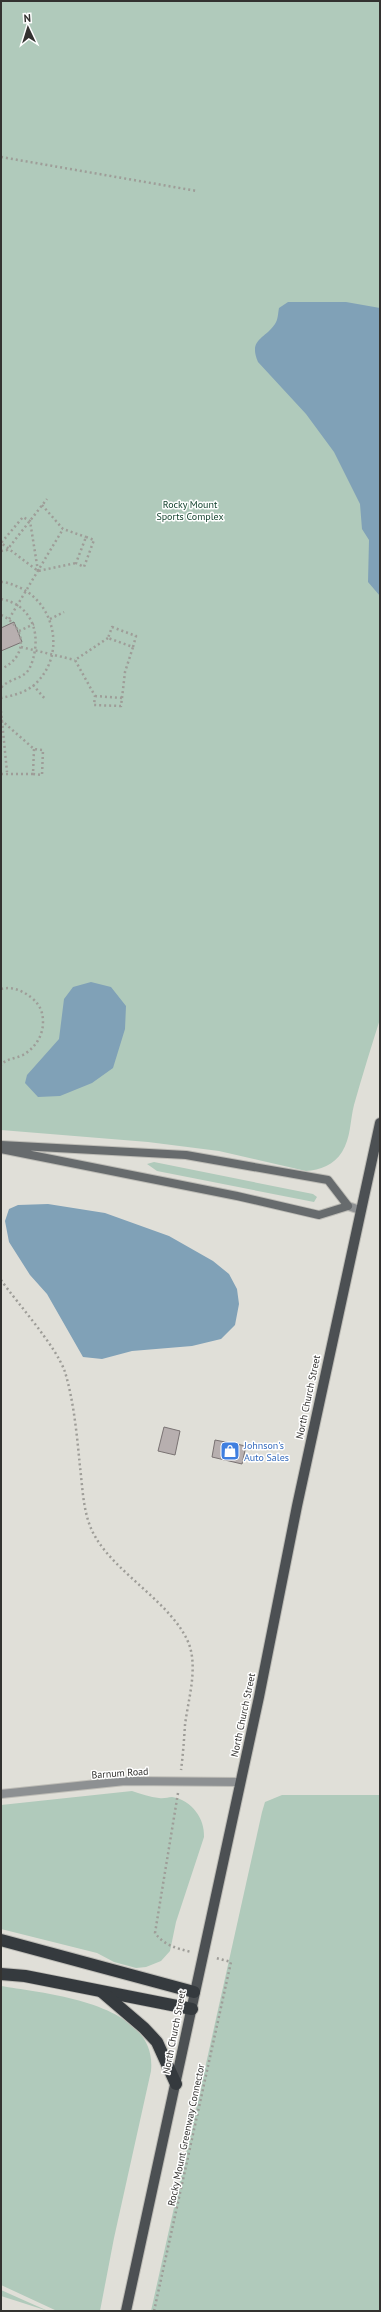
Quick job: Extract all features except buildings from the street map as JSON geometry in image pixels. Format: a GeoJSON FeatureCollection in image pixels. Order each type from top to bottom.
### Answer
{"type":"FeatureCollection","features":[{"type":"Feature","properties":{"kind":"highway"},"geometry":{"type":"LineString","coordinates":[[1,1940],[194,1992]]}},
{"type":"Feature","properties":{"kind":"highway"},"geometry":{"type":"LineString","coordinates":[[1,1974],[25,1976],[192,2009]]}},
{"type":"Feature","properties":{"kind":"highway"},"geometry":{"type":"LineString","coordinates":[[100,1990],[144,2028],[157,2042],[176,2084]]}},
{"type":"Feature","properties":{"kind":"main road","name":"North Church Street"},"geometry":{"type":"LineString","coordinates":[[126,2311],[176,2084],[192,2009],[194,1992],[240,1782],[360,1210],[380,1123]]}},
{"type":"Feature","properties":{"kind":"street"},"geometry":{"type":"LineString","coordinates":[[1,1145],[186,1155],[328,1180],[348,1206],[360,1210]]}},
{"type":"Feature","properties":{"kind":"street"},"geometry":{"type":"LineString","coordinates":[[1,1149],[237,1196],[319,1215],[348,1206]]}},
{"type":"Feature","properties":{"kind":"street","name":"Barnum Road"},"geometry":{"type":"LineString","coordinates":[[1,1794],[125,1781],[240,1782]]}},
{"type":"Feature","properties":{"kind":"path"},"geometry":{"type":"LineString","coordinates":[[1,157],[46,163],[197,191]]}},
{"type":"Feature","properties":{"kind":"path"},"geometry":{"type":"LineString","coordinates":[[1,551],[7,550],[48,499]]}},
{"type":"Feature","properties":{"kind":"path"},"geometry":{"type":"LineString","coordinates":[[30,521],[23,517],[1,543],[7,550],[38,571],[76,564],[84,567],[94,540],[63,529],[42,505]]}},
{"type":"Feature","properties":{"kind":"path"},"geometry":{"type":"LineString","coordinates":[[30,521],[38,571]]}},
{"type":"Feature","properties":{"kind":"path"},"geometry":{"type":"LineString","coordinates":[[9,619],[63,529]]}},
{"type":"Feature","properties":{"kind":"path"},"geometry":{"type":"LineString","coordinates":[[76,564],[86,537]]}},
{"type":"Feature","properties":{"kind":"path"},"geometry":{"type":"LineString","coordinates":[[1,582],[26,590],[42,604],[50,619],[54,642],[50,662],[39,680],[23,693],[1,698]]}},
{"type":"Feature","properties":{"kind":"path"},"geometry":{"type":"LineString","coordinates":[[1,599],[17,604],[34,624],[37,648],[35,650],[33,662],[27,672],[1,688]]}},
{"type":"Feature","properties":{"kind":"path"},"geometry":{"type":"LineString","coordinates":[[50,619],[64,612]]}},
{"type":"Feature","properties":{"kind":"path"},"geometry":{"type":"LineString","coordinates":[[1,615],[9,619],[19,631],[21,647],[15,659],[1,669]]}},
{"type":"Feature","properties":{"kind":"path"},"geometry":{"type":"LineString","coordinates":[[19,631],[34,624]]}},
{"type":"Feature","properties":{"kind":"path"},"geometry":{"type":"LineString","coordinates":[[21,647],[75,660],[95,696],[94,705],[122,706],[125,672],[136,636],[112,627],[108,638],[75,660]]}},
{"type":"Feature","properties":{"kind":"path"},"geometry":{"type":"LineString","coordinates":[[108,638],[133,647]]}},
{"type":"Feature","properties":{"kind":"path"},"geometry":{"type":"LineString","coordinates":[[33,685],[46,700]]}},
{"type":"Feature","properties":{"kind":"path"},"geometry":{"type":"LineString","coordinates":[[95,696],[122,698]]}},
{"type":"Feature","properties":{"kind":"path"},"geometry":{"type":"LineString","coordinates":[[1,711],[7,772]]}},
{"type":"Feature","properties":{"kind":"path"},"geometry":{"type":"LineString","coordinates":[[1,719],[34,749],[43,750],[42,775],[7,772],[1,774]]}},
{"type":"Feature","properties":{"kind":"path"},"geometry":{"type":"LineString","coordinates":[[33,774],[34,749]]}},
{"type":"Feature","properties":{"kind":"path"},"geometry":{"type":"LineString","coordinates":[[1,989],[17,989],[28,995],[38,1003],[43,1014],[43,1027],[40,1039],[23,1055],[13,1058],[1,1065]]}},
{"type":"Feature","properties":{"kind":"path"},"geometry":{"type":"LineString","coordinates":[[1,1280],[57,1356],[64,1371],[75,1422],[86,1510],[96,1538],[105,1550],[166,1613],[182,1632],[188,1644],[192,1656],[192,1676],[182,1763]]}},
{"type":"Feature","properties":{"kind":"path"},"geometry":{"type":"LineString","coordinates":[[169,1946],[158,1937],[155,1927],[177,1802]]}},
{"type":"Feature","properties":{"kind":"path","name":"Rocky Mount Greenway Connector"},"geometry":{"type":"LineString","coordinates":[[154,2311],[231,1962]]}},
{"type":"Feature","properties":{"kind":"green space","name":"Rocky Mount Sports Complex"},"geometry":{"type":"Polygon","coordinates":[[[1,1],[380,1],[380,1019],[354,1105],[349,1135],[345,1147],[339,1157],[326,1166],[316,1169],[306,1171],[219,1151],[148,1142],[1,1130],[1,1]]]}},
{"type":"Feature","properties":{"kind":"green space"},"geometry":{"type":"Polygon","coordinates":[[[154,1162],[313,1194],[317,1197],[314,1202],[157,1171],[147,1164],[154,1162]]]}},
{"type":"Feature","properties":{"kind":"green space"},"geometry":{"type":"Polygon","coordinates":[[[132,1791],[156,1798],[172,1797],[186,1802],[200,1817],[204,1830],[204,1837],[176,1922],[170,1951],[161,1961],[146,1967],[136,1968],[114,1962],[97,1953],[1,1929],[1,1805],[132,1791]]]}},
{"type":"Feature","properties":{"kind":"green space"},"geometry":{"type":"Polygon","coordinates":[[[282,1795],[380,1795],[380,2311],[151,2311],[262,1812],[265,1802],[282,1795]]]}},
{"type":"Feature","properties":{"kind":"green space"},"geometry":{"type":"Polygon","coordinates":[[[1,1986],[71,1998],[96,2006],[119,2016],[137,2030],[148,2048],[151,2071],[114,2238],[100,2311],[57,2311],[1,2285],[1,1986]]]}},
{"type":"Feature","properties":{"kind":"green space"},"geometry":{"type":"Polygon","coordinates":[[[1,2290],[48,2311],[1,2296],[1,2290]]]}},
{"type":"Feature","properties":{"kind":"water"},"geometry":{"type":"Polygon","coordinates":[[[288,302],[346,302],[380,308],[380,596],[368,582],[369,540],[362,529],[360,504],[334,452],[306,414],[258,362],[255,354],[256,344],[275,324],[279,308],[288,302]]]}},
{"type":"Feature","properties":{"kind":"water"},"geometry":{"type":"Polygon","coordinates":[[[91,982],[111,987],[126,1006],[125,1029],[113,1068],[92,1083],[60,1096],[38,1097],[25,1083],[27,1075],[59,1039],[64,999],[73,987],[91,982]]]}},
{"type":"Feature","properties":{"kind":"water"},"geometry":{"type":"Polygon","coordinates":[[[48,1204],[105,1213],[169,1236],[213,1261],[229,1274],[237,1289],[239,1304],[235,1325],[221,1339],[192,1346],[132,1351],[102,1359],[83,1357],[47,1294],[30,1275],[9,1242],[5,1221],[9,1209],[18,1205],[48,1204]]]}},
{"type":"Feature","properties":{"kind":"place","name":"Johnson's Auto Sales"},"geometry":{"type":"Point","coordinates":[230,1451]}}]}
